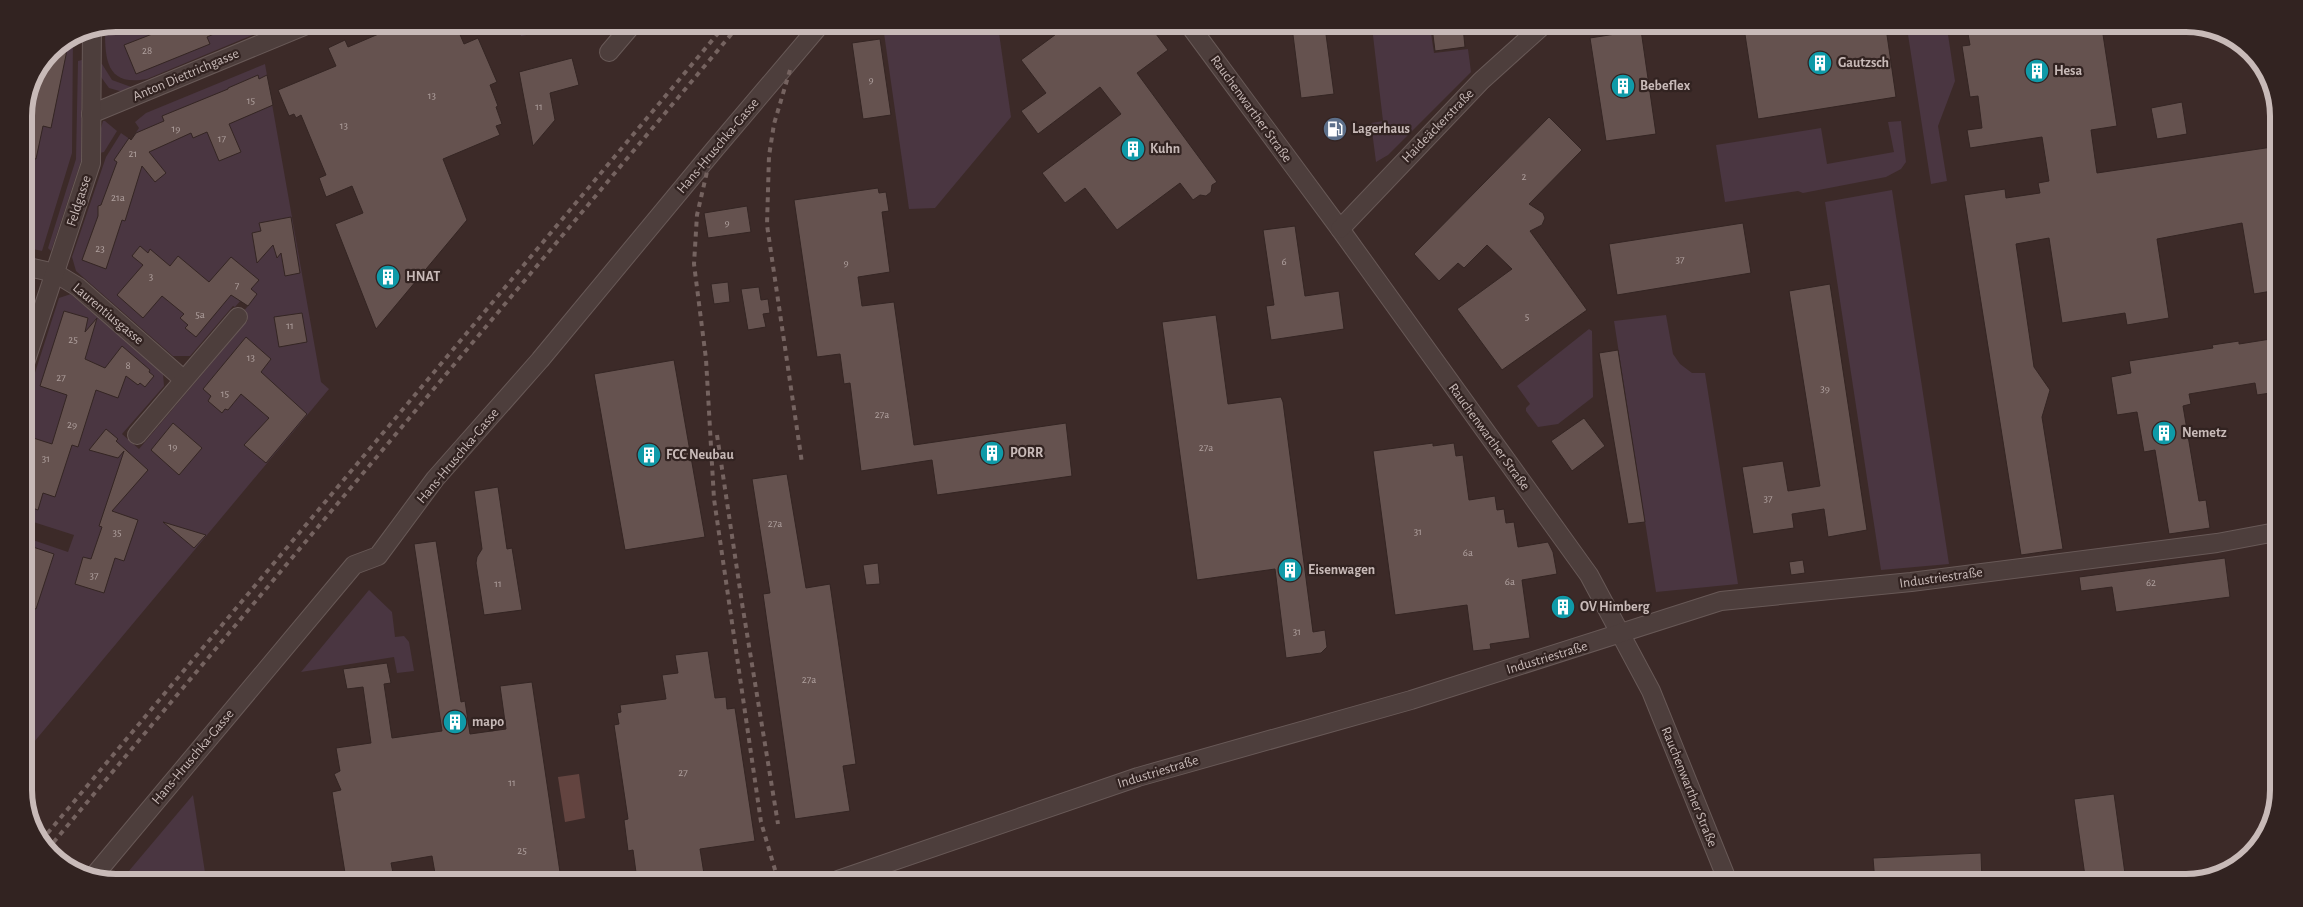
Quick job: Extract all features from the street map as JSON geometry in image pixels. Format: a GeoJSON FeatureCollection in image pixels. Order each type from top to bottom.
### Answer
{"type":"FeatureCollection","features":[{"type":"Feature","properties":{"kind":"street","name":"Anton Diettrichgasse"},"geometry":{"type":"LineString","coordinates":[[91,114],[290,32]]}},
{"type":"Feature","properties":{"kind":"street"},"geometry":{"type":"LineString","coordinates":[[609,52],[626,32]]}},
{"type":"Feature","properties":{"kind":"street","name":"Hans-Hruschka-Gasse"},"geometry":{"type":"LineString","coordinates":[[97,872],[354,565],[378,556],[435,479],[540,360],[814,32]]}},
{"type":"Feature","properties":{"kind":"street","name":"Rauchenwarther Straße"},"geometry":{"type":"LineString","coordinates":[[1194,32],[1340,229],[1589,575],[1651,692],[1725,874]]}},
{"type":"Feature","properties":{"kind":"street","name":"Haideäckerstraße"},"geometry":{"type":"LineString","coordinates":[[1340,229],[1481,81],[1535,32]]}},
{"type":"Feature","properties":{"kind":"street","name":"Feldgasse"},"geometry":{"type":"LineString","coordinates":[[32,341],[91,163],[92,37]]}},
{"type":"Feature","properties":{"kind":"street","name":"Laurentiusgasse"},"geometry":{"type":"LineString","coordinates":[[32,268],[55,273],[78,286],[183,379]]}},
{"type":"Feature","properties":{"kind":"street"},"geometry":{"type":"LineString","coordinates":[[137,435],[238,317]]}},
{"type":"Feature","properties":{"kind":"street","name":"Industriestraße"},"geometry":{"type":"LineString","coordinates":[[855,874],[1138,777],[1411,700],[1721,601],[1911,582],[2217,543],[2270,533]]}},
{"type":"Feature","properties":{"kind":"shaded area"},"geometry":{"type":"Polygon","coordinates":[[[117,32],[260,32],[147,79],[123,79],[115,74],[110,68],[105,33],[117,32]]]}},
{"type":"Feature","properties":{"kind":"shaded area"},"geometry":{"type":"Polygon","coordinates":[[[520,32],[542,32],[521,36],[520,32]]]}},
{"type":"Feature","properties":{"kind":"shaded area"},"geometry":{"type":"Polygon","coordinates":[[[884,32],[999,32],[1011,117],[935,208],[909,209],[884,32]]]}},
{"type":"Feature","properties":{"kind":"shaded area"},"geometry":{"type":"Polygon","coordinates":[[[1373,32],[1431,32],[1434,53],[1468,49],[1471,72],[1388,155],[1376,162],[1371,123],[1383,121],[1373,32]]]}},
{"type":"Feature","properties":{"kind":"shaded area"},"geometry":{"type":"Polygon","coordinates":[[[1908,32],[1948,32],[1955,81],[1938,126],[1947,181],[1931,184],[1908,32]]]}},
{"type":"Feature","properties":{"kind":"shaded area"},"geometry":{"type":"Polygon","coordinates":[[[73,45],[72,153],[42,251],[32,249],[32,158],[43,126],[51,127],[66,50],[73,45]]]}},
{"type":"Feature","properties":{"kind":"shaded area"},"geometry":{"type":"Polygon","coordinates":[[[82,60],[81,161],[51,251],[48,248],[76,159],[78,61],[82,60]]]}},
{"type":"Feature","properties":{"kind":"shaded area"},"geometry":{"type":"Polygon","coordinates":[[[100,64],[102,64],[112,80],[134,88],[123,92],[109,88],[101,77],[100,64]]]}},
{"type":"Feature","properties":{"kind":"shaded area"},"geometry":{"type":"Polygon","coordinates":[[[265,64],[321,382],[329,389],[33,743],[33,540],[68,552],[74,535],[33,522],[32,381],[59,298],[71,294],[163,374],[164,386],[122,434],[139,449],[248,320],[242,313],[248,306],[241,300],[235,307],[233,306],[190,356],[173,356],[76,271],[72,257],[106,157],[121,133],[131,140],[139,128],[135,122],[146,113],[265,64]]]}},
{"type":"Feature","properties":{"kind":"shaded area"},"geometry":{"type":"Polygon","coordinates":[[[103,121],[117,131],[104,152],[99,153],[99,135],[103,121]]]}},
{"type":"Feature","properties":{"kind":"shaded area"},"geometry":{"type":"Polygon","coordinates":[[[1901,121],[1906,162],[1901,169],[1886,177],[1803,193],[1798,191],[1725,202],[1716,145],[1821,128],[1827,164],[1894,152],[1888,122],[1901,121]]]}},
{"type":"Feature","properties":{"kind":"shaded area"},"geometry":{"type":"Polygon","coordinates":[[[1892,190],[1949,564],[1881,570],[1825,202],[1892,190]]]}},
{"type":"Feature","properties":{"kind":"shaded area"},"geometry":{"type":"Polygon","coordinates":[[[1666,315],[1673,354],[1680,364],[1692,373],[1705,373],[1738,584],[1656,592],[1614,321],[1666,315]]]}},
{"type":"Feature","properties":{"kind":"shaded area"},"geometry":{"type":"Polygon","coordinates":[[[1589,329],[1592,331],[1593,397],[1558,424],[1538,427],[1526,411],[1530,404],[1517,386],[1589,329]]]}},
{"type":"Feature","properties":{"kind":"shaded area"},"geometry":{"type":"Polygon","coordinates":[[[369,590],[392,612],[395,637],[404,636],[409,642],[414,671],[397,673],[394,657],[301,672],[369,590]]]}},
{"type":"Feature","properties":{"kind":"shaded area"},"geometry":{"type":"Polygon","coordinates":[[[579,774],[585,818],[565,822],[558,777],[579,774]]]}},
{"type":"Feature","properties":{"kind":"shaded area"},"geometry":{"type":"Polygon","coordinates":[[[193,795],[205,874],[126,874],[193,795]]]}},
{"type":"Feature","properties":{"kind":"building"},"geometry":{"type":"Polygon","coordinates":[[[157,32],[219,32],[207,37],[210,44],[136,74],[124,45],[157,32]]]}},
{"type":"Feature","properties":{"kind":"building"},"geometry":{"type":"Polygon","coordinates":[[[383,32],[459,32],[464,44],[478,38],[497,82],[490,85],[502,124],[496,126],[500,135],[443,159],[467,220],[376,329],[335,224],[363,213],[352,186],[326,197],[319,178],[326,175],[301,115],[296,118],[294,114],[289,116],[278,90],[336,66],[328,48],[345,40],[348,47],[383,32]]]}},
{"type":"Feature","properties":{"kind":"building","name":"Kuhn"},"geometry":{"type":"Polygon","coordinates":[[[1059,32],[1154,32],[1168,50],[1137,73],[1217,182],[1212,185],[1211,192],[1206,196],[1200,195],[1193,200],[1180,183],[1117,230],[1085,188],[1065,203],[1042,173],[1121,114],[1100,87],[1038,134],[1021,111],[1046,93],[1021,60],[1059,32]]]}},
{"type":"Feature","properties":{"kind":"building"},"geometry":{"type":"Polygon","coordinates":[[[1293,32],[1326,32],[1334,94],[1301,98],[1293,32]]]}},
{"type":"Feature","properties":{"kind":"building"},"geometry":{"type":"Polygon","coordinates":[[[1433,32],[1464,32],[1465,47],[1435,51],[1433,32]]]}},
{"type":"Feature","properties":{"kind":"building","name":"Bebeflex"},"geometry":{"type":"Polygon","coordinates":[[[1628,32],[1641,32],[1656,134],[1606,141],[1590,38],[1628,32]]]}},
{"type":"Feature","properties":{"kind":"building","name":"Gautzsch"},"geometry":{"type":"Polygon","coordinates":[[[1745,32],[1887,32],[1896,97],[1758,119],[1745,32]]]}},
{"type":"Feature","properties":{"kind":"building"},"geometry":{"type":"Polygon","coordinates":[[[1968,32],[2103,32],[2117,126],[2091,130],[2097,173],[2270,147],[2270,291],[2254,294],[2242,223],[2157,239],[2169,318],[2127,325],[2125,313],[2062,323],[2049,238],[2016,244],[2034,367],[2050,390],[2042,417],[2063,549],[2021,555],[1964,195],[2005,189],[2006,198],[2040,193],[2038,183],[2049,181],[2042,137],[1970,148],[1967,130],[1982,128],[1978,96],[1970,97],[1962,46],[1970,45],[1968,32]]]}},
{"type":"Feature","properties":{"kind":"building"},"geometry":{"type":"Polygon","coordinates":[[[880,39],[891,115],[863,119],[852,43],[880,39]]]}},
{"type":"Feature","properties":{"kind":"building"},"geometry":{"type":"Polygon","coordinates":[[[66,50],[51,128],[43,126],[36,159],[32,158],[34,100],[39,84],[47,70],[57,57],[66,50]]]}},
{"type":"Feature","properties":{"kind":"building"},"geometry":{"type":"Polygon","coordinates":[[[572,58],[579,85],[550,93],[555,120],[533,146],[519,72],[572,58]]]}},
{"type":"Feature","properties":{"kind":"building"},"geometry":{"type":"Polygon","coordinates":[[[258,75],[259,79],[267,75],[273,105],[229,124],[241,152],[219,161],[207,132],[193,138],[191,133],[149,152],[166,173],[155,182],[142,166],[125,221],[122,220],[106,269],[82,260],[98,216],[98,206],[101,205],[117,162],[114,160],[129,138],[131,140],[136,133],[164,121],[162,116],[258,75]]]}},
{"type":"Feature","properties":{"kind":"building"},"geometry":{"type":"Polygon","coordinates":[[[2182,102],[2187,134],[2157,139],[2151,108],[2182,102]]]}},
{"type":"Feature","properties":{"kind":"building"},"geometry":{"type":"Polygon","coordinates":[[[1549,117],[1582,150],[1529,204],[1543,213],[1545,218],[1542,225],[1530,231],[1587,310],[1502,370],[1457,309],[1512,269],[1487,245],[1464,268],[1458,263],[1439,281],[1414,254],[1549,117]]]}},
{"type":"Feature","properties":{"kind":"building"},"geometry":{"type":"Polygon","coordinates":[[[878,188],[879,193],[886,192],[889,211],[882,212],[890,272],[858,277],[862,306],[894,302],[914,445],[1066,423],[1072,476],[937,495],[932,460],[861,471],[850,383],[844,384],[840,354],[817,357],[794,200],[878,188]]]}},
{"type":"Feature","properties":{"kind":"building"},"geometry":{"type":"Polygon","coordinates":[[[747,206],[751,232],[708,238],[704,213],[747,206]]]}},
{"type":"Feature","properties":{"kind":"building"},"geometry":{"type":"Polygon","coordinates":[[[291,217],[300,273],[285,276],[281,253],[277,258],[273,245],[257,263],[252,233],[261,231],[259,223],[291,217]]]}},
{"type":"Feature","properties":{"kind":"building"},"geometry":{"type":"Polygon","coordinates":[[[1743,223],[1751,273],[1617,295],[1609,244],[1743,223]]]}},
{"type":"Feature","properties":{"kind":"building"},"geometry":{"type":"Polygon","coordinates":[[[1295,226],[1305,296],[1339,291],[1344,329],[1271,340],[1266,306],[1274,305],[1263,230],[1295,226]]]}},
{"type":"Feature","properties":{"kind":"building"},"geometry":{"type":"Polygon","coordinates":[[[140,246],[148,253],[150,249],[170,266],[178,256],[209,282],[231,257],[259,280],[251,289],[257,294],[248,306],[231,295],[196,337],[185,328],[188,325],[180,318],[184,314],[162,296],[143,318],[117,295],[143,265],[132,256],[140,246]]]}},
{"type":"Feature","properties":{"kind":"building"},"geometry":{"type":"Polygon","coordinates":[[[728,282],[730,302],[714,304],[711,284],[728,282]]]}},
{"type":"Feature","properties":{"kind":"building"},"geometry":{"type":"Polygon","coordinates":[[[1830,284],[1867,530],[1828,537],[1824,509],[1792,514],[1794,528],[1753,534],[1742,467],[1783,461],[1788,491],[1820,486],[1789,291],[1830,284]]]}},
{"type":"Feature","properties":{"kind":"building"},"geometry":{"type":"Polygon","coordinates":[[[759,287],[761,300],[768,299],[770,313],[763,314],[766,327],[748,330],[741,289],[759,287]]]}},
{"type":"Feature","properties":{"kind":"building"},"geometry":{"type":"Polygon","coordinates":[[[64,311],[88,318],[85,332],[97,318],[85,359],[105,368],[122,346],[150,370],[149,372],[154,376],[145,387],[140,383],[138,385],[126,376],[118,398],[96,390],[78,447],[72,445],[55,497],[43,493],[38,510],[33,508],[32,438],[52,444],[67,395],[40,386],[64,311]]]}},
{"type":"Feature","properties":{"kind":"building"},"geometry":{"type":"Polygon","coordinates":[[[302,313],[307,342],[279,347],[274,317],[302,313]]]}},
{"type":"Feature","properties":{"kind":"building"},"geometry":{"type":"Polygon","coordinates":[[[1216,315],[1228,404],[1281,397],[1283,402],[1313,632],[1325,630],[1327,647],[1321,653],[1286,658],[1275,569],[1197,580],[1162,322],[1216,315]]]}},
{"type":"Feature","properties":{"kind":"building"},"geometry":{"type":"Polygon","coordinates":[[[246,337],[271,359],[261,372],[307,414],[266,463],[244,445],[269,418],[241,394],[228,410],[225,409],[222,413],[208,401],[211,396],[203,389],[246,337]]]}},
{"type":"Feature","properties":{"kind":"building"},"geometry":{"type":"Polygon","coordinates":[[[2270,339],[2270,393],[2257,395],[2255,383],[2189,394],[2191,404],[2183,406],[2199,501],[2206,500],[2210,528],[2169,534],[2155,450],[2144,452],[2137,412],[2117,415],[2111,377],[2131,373],[2129,361],[2213,348],[2212,345],[2239,341],[2239,344],[2270,339]]]}},
{"type":"Feature","properties":{"kind":"building"},"geometry":{"type":"Polygon","coordinates":[[[1618,350],[1645,522],[1628,524],[1599,353],[1618,350]]]}},
{"type":"Feature","properties":{"kind":"building","name":"FCC Neubau"},"geometry":{"type":"Polygon","coordinates":[[[674,360],[705,537],[625,550],[594,374],[674,360]]]}},
{"type":"Feature","properties":{"kind":"building"},"geometry":{"type":"Polygon","coordinates":[[[1584,418],[1605,446],[1572,471],[1551,441],[1584,418]]]}},
{"type":"Feature","properties":{"kind":"building"},"geometry":{"type":"Polygon","coordinates":[[[173,423],[202,448],[179,475],[151,450],[173,423]]]}},
{"type":"Feature","properties":{"kind":"building"},"geometry":{"type":"Polygon","coordinates":[[[106,429],[118,439],[116,441],[148,470],[112,511],[138,520],[124,561],[115,558],[104,593],[75,584],[83,557],[91,559],[102,527],[99,526],[124,451],[118,458],[89,450],[106,429]]]}},
{"type":"Feature","properties":{"kind":"building"},"geometry":{"type":"Polygon","coordinates":[[[1433,443],[1433,446],[1454,443],[1456,456],[1463,455],[1469,500],[1495,496],[1497,510],[1504,509],[1506,523],[1514,522],[1518,547],[1548,542],[1553,552],[1557,574],[1522,580],[1530,638],[1490,644],[1491,649],[1473,651],[1467,605],[1395,615],[1373,451],[1433,443]]]}},
{"type":"Feature","properties":{"kind":"building"},"geometry":{"type":"Polygon","coordinates":[[[787,474],[806,588],[830,584],[856,764],[843,766],[850,811],[795,819],[763,594],[770,593],[752,479],[787,474]]]}},
{"type":"Feature","properties":{"kind":"building"},"geometry":{"type":"Polygon","coordinates":[[[498,487],[507,549],[512,548],[522,610],[484,615],[476,563],[482,549],[474,491],[498,487]]]}},
{"type":"Feature","properties":{"kind":"building"},"geometry":{"type":"Polygon","coordinates":[[[163,522],[206,535],[194,548],[163,522]]]}},
{"type":"Feature","properties":{"kind":"building","name":"mapo"},"geometry":{"type":"Polygon","coordinates":[[[436,541],[461,702],[465,701],[470,734],[506,729],[500,686],[532,682],[560,874],[435,874],[432,856],[391,863],[393,873],[345,874],[332,792],[341,790],[334,774],[340,771],[336,748],[371,743],[363,687],[347,689],[343,669],[387,663],[391,683],[384,684],[392,738],[442,731],[414,544],[436,541]]]}},
{"type":"Feature","properties":{"kind":"building"},"geometry":{"type":"Polygon","coordinates":[[[33,547],[54,554],[36,609],[33,608],[33,547]]]}},
{"type":"Feature","properties":{"kind":"building"},"geometry":{"type":"Polygon","coordinates":[[[2225,558],[2230,597],[2116,612],[2112,587],[2081,591],[2079,577],[2225,558]]]}},
{"type":"Feature","properties":{"kind":"building"},"geometry":{"type":"Polygon","coordinates":[[[1803,560],[1805,573],[1791,575],[1789,562],[1803,560]]]}},
{"type":"Feature","properties":{"kind":"building"},"geometry":{"type":"Polygon","coordinates":[[[878,563],[880,584],[866,585],[863,565],[878,563]]]}},
{"type":"Feature","properties":{"kind":"building"},"geometry":{"type":"Polygon","coordinates":[[[708,651],[715,698],[726,697],[727,709],[735,708],[755,841],[700,849],[704,874],[636,874],[633,850],[628,851],[624,820],[628,819],[614,725],[619,724],[617,713],[621,712],[620,705],[666,699],[662,675],[678,673],[675,655],[708,651]]]}},
{"type":"Feature","properties":{"kind":"building"},"geometry":{"type":"Polygon","coordinates":[[[2114,794],[2125,874],[2085,874],[2074,799],[2114,794]]]}},
{"type":"Feature","properties":{"kind":"building"},"geometry":{"type":"Polygon","coordinates":[[[1981,853],[1982,874],[1874,874],[1873,858],[1981,853]]]}},
{"type":"Feature","properties":{"kind":"railway"},"geometry":{"type":"LineString","coordinates":[[46,835],[719,32]]}},
{"type":"Feature","properties":{"kind":"railway"},"geometry":{"type":"LineString","coordinates":[[52,844],[733,32]]}},
{"type":"Feature","properties":{"kind":"railway"},"geometry":{"type":"LineString","coordinates":[[790,70],[774,124],[769,156],[767,225],[802,463]]}},
{"type":"Feature","properties":{"kind":"railway"},"geometry":{"type":"LineString","coordinates":[[709,163],[697,215],[694,264],[706,359],[714,499],[761,822],[776,874]]}},
{"type":"Feature","properties":{"kind":"railway"},"geometry":{"type":"LineString","coordinates":[[717,435],[778,824]]}},
{"type":"Feature","properties":{"kind":"place","name":"Gautzsch"},"geometry":{"type":"Point","coordinates":[1820,63]}},
{"type":"Feature","properties":{"kind":"place","name":"Hesa"},"geometry":{"type":"Point","coordinates":[2037,71]}},
{"type":"Feature","properties":{"kind":"place","name":"Bebeflex"},"geometry":{"type":"Point","coordinates":[1623,86]}},
{"type":"Feature","properties":{"kind":"place","name":"Lagerhaus"},"geometry":{"type":"Point","coordinates":[1335,129]}},
{"type":"Feature","properties":{"kind":"place","name":"Kuhn"},"geometry":{"type":"Point","coordinates":[1133,149]}},
{"type":"Feature","properties":{"kind":"place","name":"HNAT"},"geometry":{"type":"Point","coordinates":[388,277]}},
{"type":"Feature","properties":{"kind":"place","name":"Nemetz"},"geometry":{"type":"Point","coordinates":[2164,433]}},
{"type":"Feature","properties":{"kind":"place","name":"PORR"},"geometry":{"type":"Point","coordinates":[992,453]}},
{"type":"Feature","properties":{"kind":"place","name":"FCC Neubau"},"geometry":{"type":"Point","coordinates":[649,455]}},
{"type":"Feature","properties":{"kind":"place","name":"Eisenwagen"},"geometry":{"type":"Point","coordinates":[1290,570]}},
{"type":"Feature","properties":{"kind":"place","name":"OV Himberg"},"geometry":{"type":"Point","coordinates":[1563,607]}},
{"type":"Feature","properties":{"kind":"place","name":"mapo"},"geometry":{"type":"Point","coordinates":[455,722]}}]}
